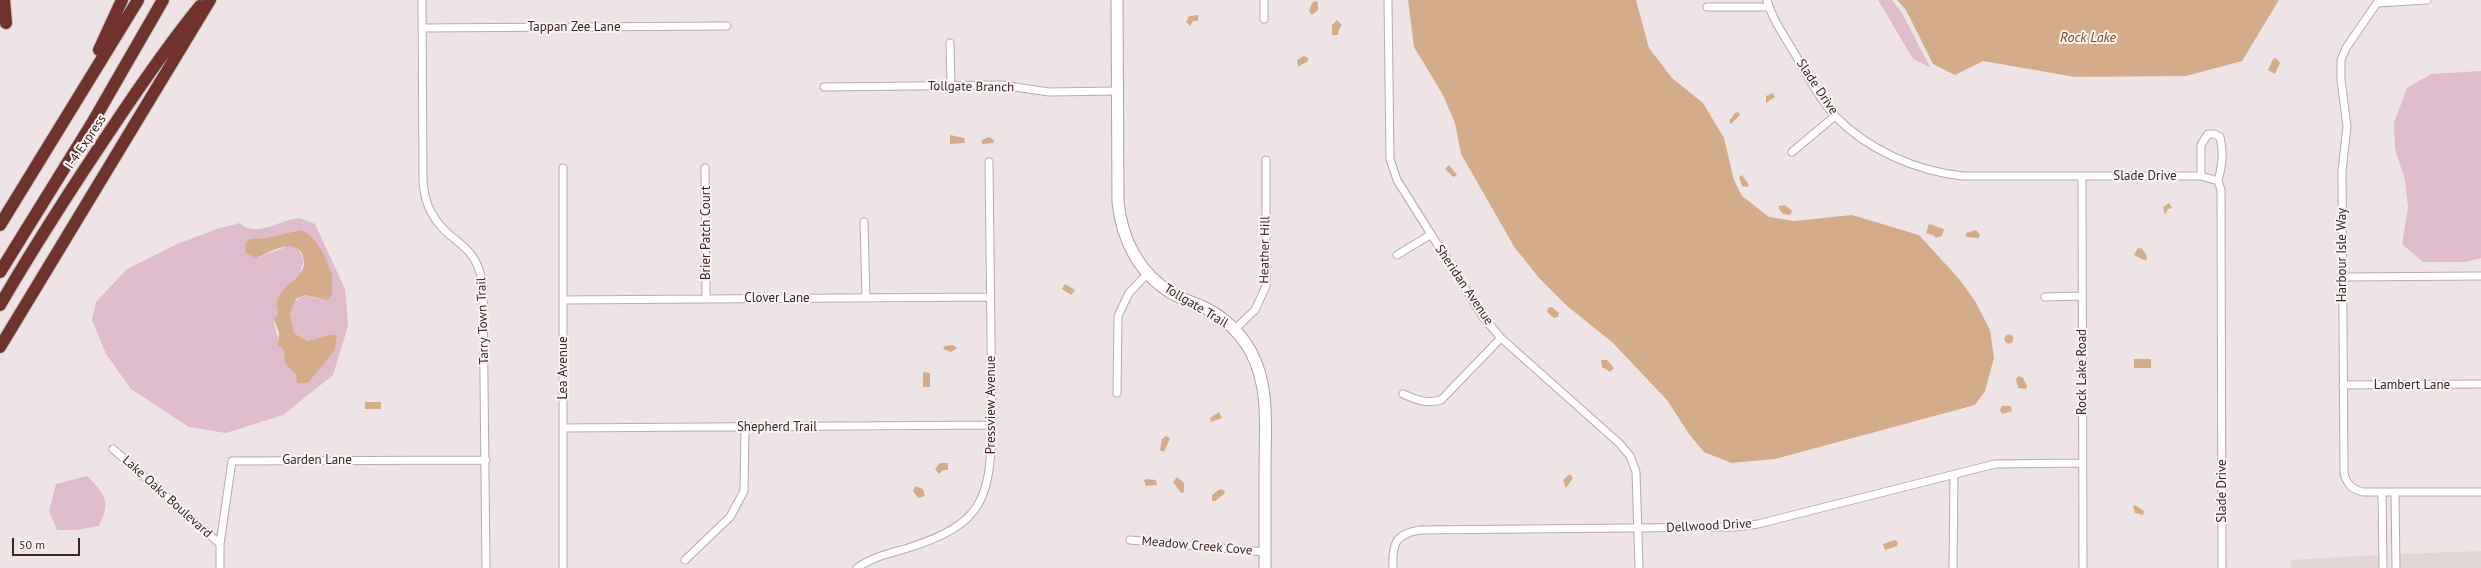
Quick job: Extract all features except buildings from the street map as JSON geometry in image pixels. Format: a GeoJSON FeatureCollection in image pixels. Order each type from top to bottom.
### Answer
{"type":"FeatureCollection","features":[{"type":"Feature","properties":{"kind":"highway"},"geometry":{"type":"LineString","coordinates":[[4,0],[6,23]]}},
{"type":"Feature","properties":{"kind":"highway"},"geometry":{"type":"LineString","coordinates":[[66,119],[122,0]]}},
{"type":"Feature","properties":{"kind":"highway"},"geometry":{"type":"LineString","coordinates":[[0,224],[138,0]]}},
{"type":"Feature","properties":{"kind":"highway","name":"I-4 Express"},"geometry":{"type":"LineString","coordinates":[[0,272],[90,125],[163,0]]}},
{"type":"Feature","properties":{"kind":"highway","name":"I-4 Express"},"geometry":{"type":"LineString","coordinates":[[0,305],[37,242],[171,41],[205,0]]}},
{"type":"Feature","properties":{"kind":"highway"},"geometry":{"type":"LineString","coordinates":[[0,347],[210,0]]}},
{"type":"Feature","properties":{"kind":"street","name":"Tarry Town Trail"},"geometry":{"type":"LineString","coordinates":[[422,0],[423,182],[426,201],[441,227],[467,249],[481,271],[486,460],[486,568]]}},
{"type":"Feature","properties":{"kind":"street","name":"Tollgate Trail"},"geometry":{"type":"LineString","coordinates":[[1117,0],[1117,91],[1120,217],[1134,257],[1147,274],[1174,295],[1202,307],[1235,329],[1258,368],[1264,395],[1265,568]]}},
{"type":"Feature","properties":{"kind":"street"},"geometry":{"type":"LineString","coordinates":[[1264,0],[1264,19]]}},
{"type":"Feature","properties":{"kind":"street","name":"Sheridan Avenue"},"geometry":{"type":"LineString","coordinates":[[1388,0],[1390,159],[1397,180],[1430,235],[1483,317],[1501,338],[1619,442],[1630,456],[1636,472],[1638,568]]}},
{"type":"Feature","properties":{"kind":"street"},"geometry":{"type":"LineString","coordinates":[[2378,1],[2427,0]]}},
{"type":"Feature","properties":{"kind":"street","name":"Harbour Isle Way"},"geometry":{"type":"LineString","coordinates":[[2378,1],[2346,48],[2340,60],[2347,126],[2342,171],[2343,463],[2346,482],[2353,489],[2364,492],[2481,492]]}},
{"type":"Feature","properties":{"kind":"street"},"geometry":{"type":"LineString","coordinates":[[1707,7],[1768,4]]}},
{"type":"Feature","properties":{"kind":"street","name":"Slade Drive"},"geometry":{"type":"LineString","coordinates":[[1768,4],[1803,67],[1835,116],[1887,154],[1938,173],[1994,176],[2201,176],[2218,181],[2221,190],[2222,568]]}},
{"type":"Feature","properties":{"kind":"street","name":"Tappan Zee Lane"},"geometry":{"type":"LineString","coordinates":[[422,28],[727,26]]}},
{"type":"Feature","properties":{"kind":"street"},"geometry":{"type":"LineString","coordinates":[[950,43],[951,86]]}},
{"type":"Feature","properties":{"kind":"street","name":"Tollgate Branch"},"geometry":{"type":"LineString","coordinates":[[824,87],[1002,85],[1049,92],[1117,91]]}},
{"type":"Feature","properties":{"kind":"street"},"geometry":{"type":"LineString","coordinates":[[1792,152],[1835,116]]}},
{"type":"Feature","properties":{"kind":"street"},"geometry":{"type":"LineString","coordinates":[[2201,176],[2201,145],[2208,134],[2214,134],[2220,137],[2223,148],[2222,164],[2218,181]]}},
{"type":"Feature","properties":{"kind":"street","name":"Heather Hill"},"geometry":{"type":"LineString","coordinates":[[1235,329],[1255,310],[1266,286],[1266,160]]}},
{"type":"Feature","properties":{"kind":"street","name":"Pressview Avenue"},"geometry":{"type":"LineString","coordinates":[[857,568],[877,558],[947,534],[972,515],[980,503],[988,483],[991,465],[992,425],[989,162]]}},
{"type":"Feature","properties":{"kind":"street","name":"Lea Avenue"},"geometry":{"type":"LineString","coordinates":[[563,168],[563,568]]}},
{"type":"Feature","properties":{"kind":"street","name":"Brier Patch Court"},"geometry":{"type":"LineString","coordinates":[[706,168],[706,299]]}},
{"type":"Feature","properties":{"kind":"street","name":"Rock Lake Road"},"geometry":{"type":"LineString","coordinates":[[2082,176],[2083,568]]}},
{"type":"Feature","properties":{"kind":"street"},"geometry":{"type":"LineString","coordinates":[[864,222],[866,297]]}},
{"type":"Feature","properties":{"kind":"street"},"geometry":{"type":"LineString","coordinates":[[1397,255],[1430,235]]}},
{"type":"Feature","properties":{"kind":"street"},"geometry":{"type":"LineString","coordinates":[[1117,393],[1118,316],[1129,293],[1147,274]]}},
{"type":"Feature","properties":{"kind":"street"},"geometry":{"type":"LineString","coordinates":[[2342,277],[2481,276]]}},
{"type":"Feature","properties":{"kind":"street"},"geometry":{"type":"LineString","coordinates":[[2045,297],[2082,296]]}},
{"type":"Feature","properties":{"kind":"street","name":"Clover Lane"},"geometry":{"type":"LineString","coordinates":[[563,300],[990,297]]}},
{"type":"Feature","properties":{"kind":"street"},"geometry":{"type":"LineString","coordinates":[[1403,394],[1419,401],[1431,403],[1441,400],[1501,338]]}},
{"type":"Feature","properties":{"kind":"street","name":"Lambert Lane"},"geometry":{"type":"LineString","coordinates":[[2343,385],[2481,384]]}},
{"type":"Feature","properties":{"kind":"street","name":"Shepherd Trail"},"geometry":{"type":"LineString","coordinates":[[563,428],[746,428],[992,425]]}},
{"type":"Feature","properties":{"kind":"street"},"geometry":{"type":"LineString","coordinates":[[685,560],[730,518],[744,491],[746,428]]}},
{"type":"Feature","properties":{"kind":"street","name":"Lake Oaks Boulevard"},"geometry":{"type":"LineString","coordinates":[[113,449],[220,544],[220,568]]}},
{"type":"Feature","properties":{"kind":"street","name":"Garden Lane"},"geometry":{"type":"LineString","coordinates":[[220,544],[232,461],[486,460]]}},
{"type":"Feature","properties":{"kind":"street","name":"Dellwood Drive"},"geometry":{"type":"LineString","coordinates":[[1392,568],[1395,543],[1401,536],[1420,530],[1735,528],[1758,524],[1995,464],[2082,463]]}},
{"type":"Feature","properties":{"kind":"street"},"geometry":{"type":"LineString","coordinates":[[1953,568],[1954,475]]}},
{"type":"Feature","properties":{"kind":"street"},"geometry":{"type":"LineString","coordinates":[[2382,492],[2383,568]]}},
{"type":"Feature","properties":{"kind":"street"},"geometry":{"type":"LineString","coordinates":[[2395,493],[2396,568]]}},
{"type":"Feature","properties":{"kind":"street","name":"Meadow Creek Cove"},"geometry":{"type":"LineString","coordinates":[[1130,540],[1265,552]]}},
{"type":"Feature","properties":{"kind":"shaded area"},"geometry":{"type":"Polygon","coordinates":[[[1878,0],[1892,0],[1902,13],[1930,67],[1952,78],[1913,59],[1878,0]]]}},
{"type":"Feature","properties":{"kind":"shaded area"},"geometry":{"type":"Polygon","coordinates":[[[2481,71],[2481,258],[2466,262],[2423,262],[2402,244],[2408,207],[2405,180],[2395,149],[2394,123],[2407,88],[2431,74],[2481,71]]]}},
{"type":"Feature","properties":{"kind":"shaded area"},"geometry":{"type":"Polygon","coordinates":[[[300,218],[315,224],[345,289],[348,326],[333,375],[283,415],[226,433],[189,427],[131,389],[106,354],[92,320],[96,302],[127,269],[177,244],[217,229],[240,223],[253,229],[261,229],[300,218]],[[300,230],[266,238],[259,238],[256,258],[291,245],[297,247],[304,260],[300,273],[279,295],[277,302],[278,315],[274,323],[280,347],[284,350],[285,362],[287,366],[296,374],[322,365],[335,350],[337,335],[333,334],[307,341],[294,333],[290,313],[292,303],[305,295],[319,299],[321,253],[319,246],[300,230]]]}},
{"type":"Feature","properties":{"kind":"shaded area"},"geometry":{"type":"Polygon","coordinates":[[[87,476],[102,493],[104,499],[105,511],[99,526],[76,530],[57,530],[49,511],[56,484],[87,476]]]}},
{"type":"Feature","properties":{"kind":"shaded area"},"geometry":{"type":"Polygon","coordinates":[[[2481,551],[2481,568],[2400,568],[2400,554],[2481,551]]]}},
{"type":"Feature","properties":{"kind":"shaded area"},"geometry":{"type":"Polygon","coordinates":[[[2378,555],[2379,568],[2291,568],[2291,560],[2378,555]]]}},
{"type":"Feature","properties":{"kind":"water"},"geometry":{"type":"Polygon","coordinates":[[[1408,0],[1636,0],[1649,48],[1672,78],[1703,103],[1724,138],[1734,180],[1742,196],[1769,217],[1794,221],[1852,215],[1919,235],[1960,280],[1975,301],[1990,330],[1994,358],[1985,391],[1975,405],[1775,459],[1731,463],[1704,452],[1689,434],[1667,400],[1612,342],[1567,306],[1540,279],[1515,248],[1461,154],[1455,123],[1443,95],[1414,47],[1408,0]]]}},
{"type":"Feature","properties":{"kind":"water","name":"Rock Lake"},"geometry":{"type":"Polygon","coordinates":[[[1897,0],[2279,0],[2242,61],[2186,76],[2075,77],[1983,61],[1955,75],[1933,64],[1906,10],[1897,0]]]}},
{"type":"Feature","properties":{"kind":"water"},"geometry":{"type":"Polygon","coordinates":[[[1315,1],[1318,2],[1318,10],[1312,15],[1309,11],[1312,3],[1315,1]]]}},
{"type":"Feature","properties":{"kind":"water"},"geometry":{"type":"Polygon","coordinates":[[[1198,15],[1198,21],[1193,21],[1190,26],[1186,22],[1189,16],[1198,15]]]}},
{"type":"Feature","properties":{"kind":"water"},"geometry":{"type":"Polygon","coordinates":[[[1337,20],[1342,25],[1339,29],[1338,35],[1332,35],[1332,25],[1337,20]]]}},
{"type":"Feature","properties":{"kind":"water"},"geometry":{"type":"Polygon","coordinates":[[[1304,56],[1308,58],[1308,61],[1298,67],[1297,60],[1304,56]]]}},
{"type":"Feature","properties":{"kind":"water"},"geometry":{"type":"Polygon","coordinates":[[[2276,58],[2280,63],[2275,74],[2268,70],[2273,59],[2276,58]]]}},
{"type":"Feature","properties":{"kind":"water"},"geometry":{"type":"Polygon","coordinates":[[[1773,93],[1775,97],[1766,103],[1766,96],[1773,93]]]}},
{"type":"Feature","properties":{"kind":"water"},"geometry":{"type":"Polygon","coordinates":[[[1738,112],[1740,115],[1731,124],[1729,121],[1735,113],[1738,112]]]}},
{"type":"Feature","properties":{"kind":"water"},"geometry":{"type":"Polygon","coordinates":[[[950,135],[964,138],[965,143],[950,144],[950,135]]]}},
{"type":"Feature","properties":{"kind":"water"},"geometry":{"type":"Polygon","coordinates":[[[989,137],[994,140],[994,143],[982,144],[982,140],[989,137]]]}},
{"type":"Feature","properties":{"kind":"water"},"geometry":{"type":"Polygon","coordinates":[[[1449,165],[1457,175],[1453,177],[1445,169],[1449,165]]]}},
{"type":"Feature","properties":{"kind":"water"},"geometry":{"type":"Polygon","coordinates":[[[1742,175],[1749,185],[1747,187],[1742,186],[1739,177],[1742,175]]]}},
{"type":"Feature","properties":{"kind":"water"},"geometry":{"type":"Polygon","coordinates":[[[2169,203],[2172,208],[2168,209],[2165,215],[2163,207],[2169,203]]]}},
{"type":"Feature","properties":{"kind":"water"},"geometry":{"type":"Polygon","coordinates":[[[1785,205],[1792,211],[1790,215],[1783,214],[1779,209],[1779,206],[1785,205]]]}},
{"type":"Feature","properties":{"kind":"water"},"geometry":{"type":"Polygon","coordinates":[[[1929,224],[1944,229],[1942,236],[1936,238],[1933,235],[1926,233],[1929,224]]]}},
{"type":"Feature","properties":{"kind":"water"},"geometry":{"type":"Polygon","coordinates":[[[300,230],[305,232],[315,241],[323,253],[332,274],[332,294],[328,300],[305,295],[296,299],[290,313],[294,333],[307,341],[333,334],[337,335],[335,350],[308,383],[297,383],[296,374],[286,364],[284,359],[284,350],[278,345],[279,333],[274,319],[278,315],[277,299],[282,291],[302,270],[304,258],[298,249],[287,246],[256,258],[246,253],[245,249],[245,245],[250,239],[266,238],[300,230]]]}},
{"type":"Feature","properties":{"kind":"water"},"geometry":{"type":"Polygon","coordinates":[[[1976,230],[1980,235],[1979,238],[1966,237],[1966,233],[1976,230]]]}},
{"type":"Feature","properties":{"kind":"water"},"geometry":{"type":"Polygon","coordinates":[[[2138,248],[2142,249],[2147,256],[2146,261],[2134,255],[2138,248]]]}},
{"type":"Feature","properties":{"kind":"water"},"geometry":{"type":"Polygon","coordinates":[[[1065,284],[1075,290],[1071,295],[1062,289],[1065,284]]]}},
{"type":"Feature","properties":{"kind":"water"},"geometry":{"type":"Polygon","coordinates":[[[1552,307],[1559,313],[1558,317],[1554,318],[1547,312],[1548,308],[1552,307]]]}},
{"type":"Feature","properties":{"kind":"water"},"geometry":{"type":"Polygon","coordinates":[[[2009,334],[2014,339],[2009,344],[2004,339],[2009,334]]]}},
{"type":"Feature","properties":{"kind":"water"},"geometry":{"type":"Polygon","coordinates":[[[953,345],[957,348],[951,352],[943,349],[945,346],[953,345]]]}},
{"type":"Feature","properties":{"kind":"water"},"geometry":{"type":"Polygon","coordinates":[[[2134,359],[2151,359],[2151,368],[2134,368],[2134,359]]]}},
{"type":"Feature","properties":{"kind":"water"},"geometry":{"type":"Polygon","coordinates":[[[1601,360],[1607,360],[1614,368],[1610,372],[1602,368],[1601,360]]]}},
{"type":"Feature","properties":{"kind":"water"},"geometry":{"type":"Polygon","coordinates":[[[923,372],[930,373],[930,387],[923,387],[923,372]]]}},
{"type":"Feature","properties":{"kind":"water"},"geometry":{"type":"Polygon","coordinates":[[[2019,376],[2023,378],[2027,386],[2026,389],[2018,388],[2016,379],[2019,376]]]}},
{"type":"Feature","properties":{"kind":"water"},"geometry":{"type":"Polygon","coordinates":[[[365,402],[381,402],[381,409],[365,409],[365,402]]]}},
{"type":"Feature","properties":{"kind":"water"},"geometry":{"type":"Polygon","coordinates":[[[2002,406],[2011,406],[2012,411],[2002,414],[2000,410],[2002,406]]]}},
{"type":"Feature","properties":{"kind":"water"},"geometry":{"type":"Polygon","coordinates":[[[1219,412],[1222,418],[1211,422],[1210,418],[1219,412]]]}},
{"type":"Feature","properties":{"kind":"water"},"geometry":{"type":"Polygon","coordinates":[[[1166,436],[1170,438],[1164,452],[1160,450],[1162,439],[1166,436]]]}},
{"type":"Feature","properties":{"kind":"water"},"geometry":{"type":"Polygon","coordinates":[[[940,463],[948,463],[948,470],[943,470],[939,474],[935,469],[940,463]]]}},
{"type":"Feature","properties":{"kind":"water"},"geometry":{"type":"Polygon","coordinates":[[[1570,474],[1573,478],[1566,488],[1563,480],[1570,474]]]}},
{"type":"Feature","properties":{"kind":"water"},"geometry":{"type":"Polygon","coordinates":[[[1177,477],[1184,483],[1184,492],[1181,493],[1173,482],[1177,477]]]}},
{"type":"Feature","properties":{"kind":"water"},"geometry":{"type":"Polygon","coordinates":[[[1144,480],[1156,480],[1157,485],[1146,486],[1144,480]]]}},
{"type":"Feature","properties":{"kind":"water"},"geometry":{"type":"Polygon","coordinates":[[[915,486],[923,489],[925,496],[918,498],[913,491],[915,486]]]}},
{"type":"Feature","properties":{"kind":"water"},"geometry":{"type":"Polygon","coordinates":[[[1220,489],[1225,491],[1224,494],[1215,501],[1212,501],[1212,495],[1220,489]]]}},
{"type":"Feature","properties":{"kind":"water"},"geometry":{"type":"Polygon","coordinates":[[[2135,505],[2144,511],[2143,515],[2135,513],[2133,507],[2135,505]]]}},
{"type":"Feature","properties":{"kind":"water"},"geometry":{"type":"Polygon","coordinates":[[[1895,540],[1898,542],[1897,546],[1885,550],[1883,544],[1895,540]]]}}]}
